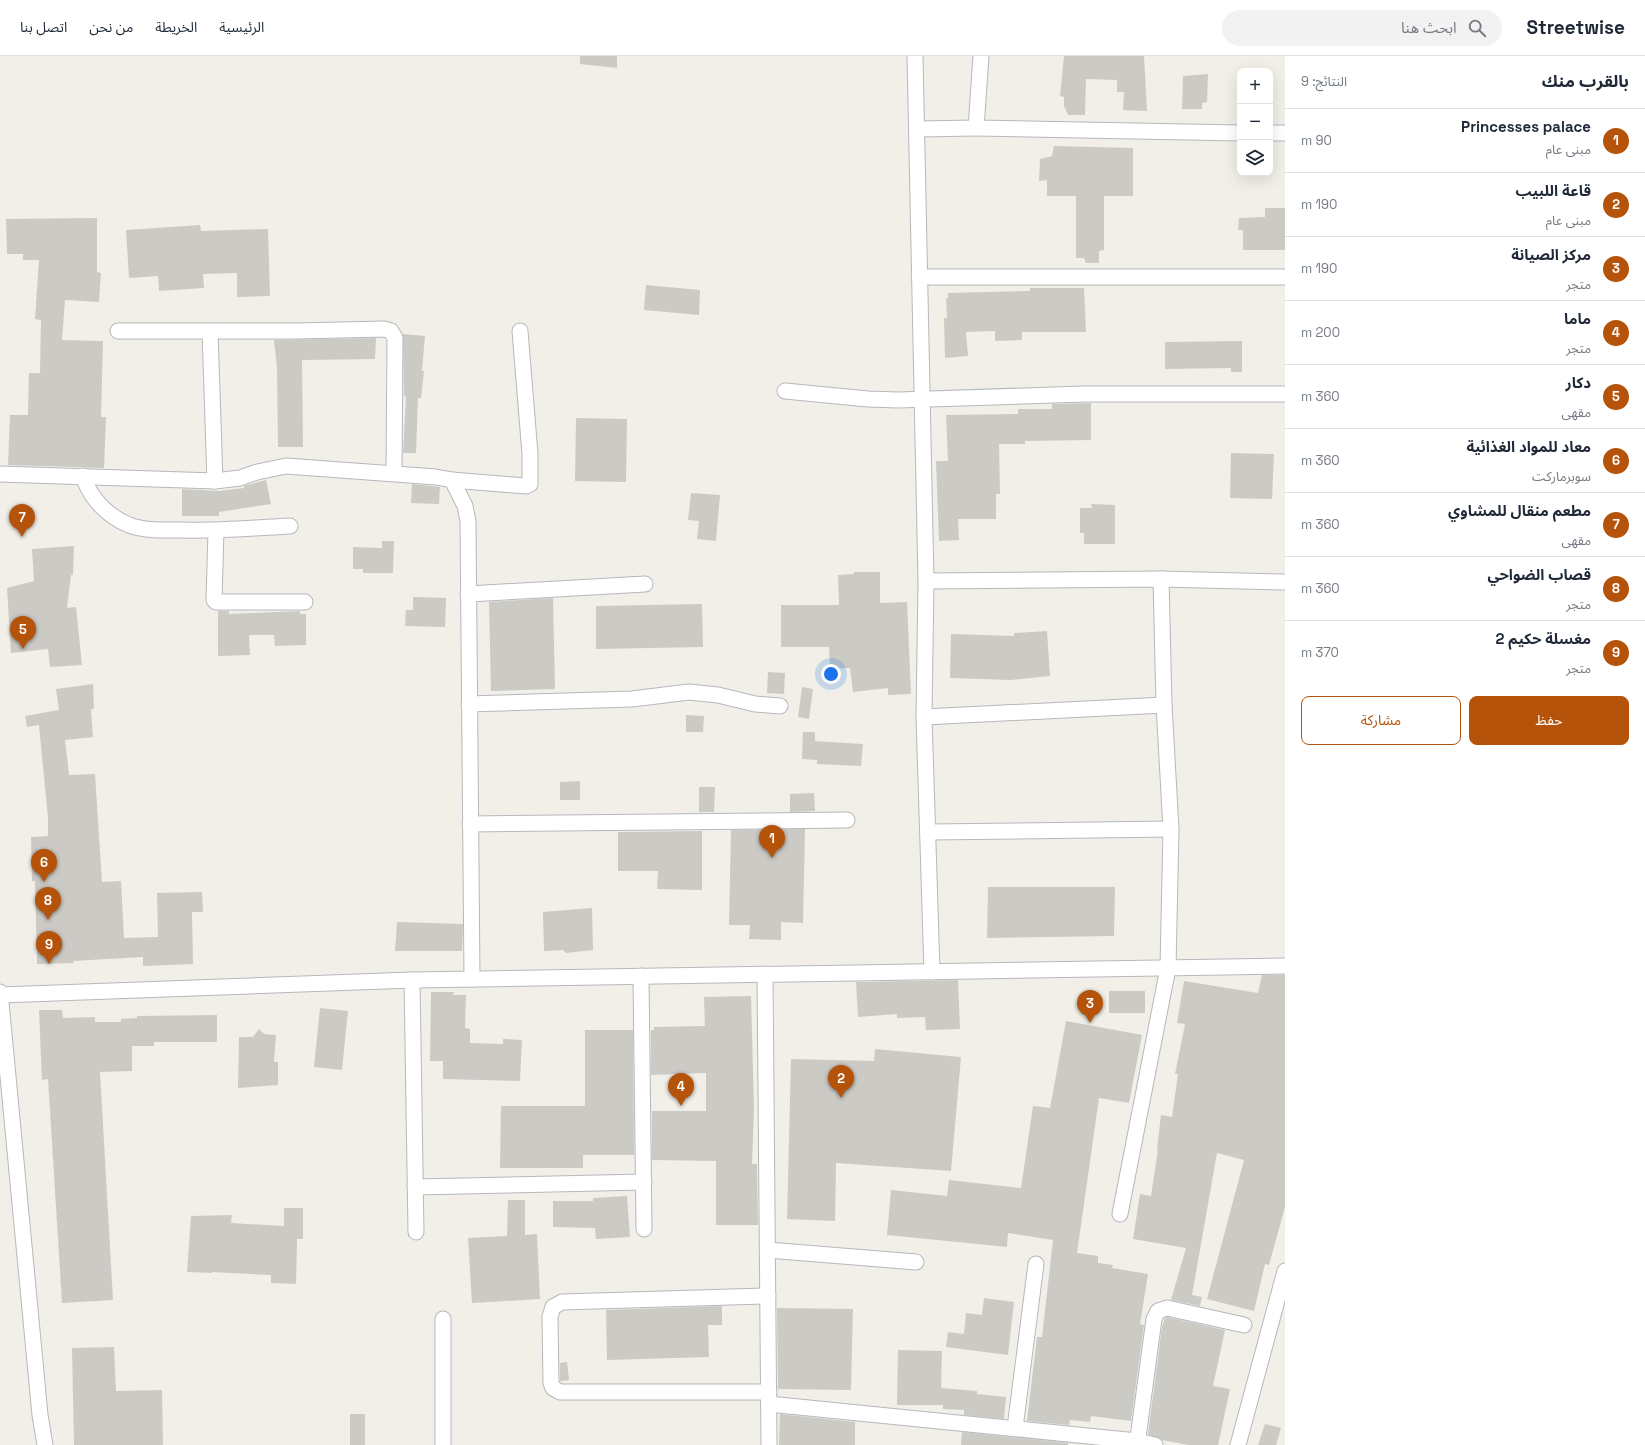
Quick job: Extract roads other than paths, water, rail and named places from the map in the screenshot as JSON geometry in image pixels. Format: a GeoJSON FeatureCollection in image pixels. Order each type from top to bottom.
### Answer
{"type":"FeatureCollection","features":[{"type":"Feature","properties":{"kind":"street"},"geometry":{"type":"LineString","coordinates":[[915,56],[921,400],[926,581],[924,717],[929,832],[932,972]]}},
{"type":"Feature","properties":{"kind":"street"},"geometry":{"type":"LineString","coordinates":[[976,128],[981,56]]}},
{"type":"Feature","properties":{"kind":"street"},"geometry":{"type":"LineString","coordinates":[[917,129],[976,128],[1237,133]]}},
{"type":"Feature","properties":{"kind":"street"},"geometry":{"type":"LineString","coordinates":[[1273,133],[1285,133]]}},
{"type":"Feature","properties":{"kind":"street"},"geometry":{"type":"LineString","coordinates":[[919,277],[1285,277]]}},
{"type":"Feature","properties":{"kind":"street"},"geometry":{"type":"LineString","coordinates":[[118,331],[384,329],[391,331],[395,338],[394,473]]}},
{"type":"Feature","properties":{"kind":"street"},"geometry":{"type":"LineString","coordinates":[[0,474],[215,481],[240,478],[257,472],[286,466],[394,473],[452,480],[526,486],[530,484],[530,454],[520,330]]}},
{"type":"Feature","properties":{"kind":"street"},"geometry":{"type":"LineString","coordinates":[[210,331],[215,481]]}},
{"type":"Feature","properties":{"kind":"street"},"geometry":{"type":"LineString","coordinates":[[785,391],[868,400],[921,400],[1084,394],[1285,394]]}},
{"type":"Feature","properties":{"kind":"street"},"geometry":{"type":"LineString","coordinates":[[83,476],[86,485],[100,505],[114,517],[130,525],[154,530],[216,530],[290,526]]}},
{"type":"Feature","properties":{"kind":"street"},"geometry":{"type":"LineString","coordinates":[[452,480],[465,506],[468,520],[472,978]]}},
{"type":"Feature","properties":{"kind":"street"},"geometry":{"type":"LineString","coordinates":[[216,530],[214,600],[216,602],[305,602]]}},
{"type":"Feature","properties":{"kind":"street"},"geometry":{"type":"LineString","coordinates":[[926,581],[1161,579],[1285,582]]}},
{"type":"Feature","properties":{"kind":"street"},"geometry":{"type":"LineString","coordinates":[[1120,1214],[1168,968],[1171,829],[1164,705],[1161,579]]}},
{"type":"Feature","properties":{"kind":"street"},"geometry":{"type":"LineString","coordinates":[[468,594],[645,584]]}},
{"type":"Feature","properties":{"kind":"street"},"geometry":{"type":"LineString","coordinates":[[469,704],[632,699],[689,692],[710,694],[755,704],[780,706]]}},
{"type":"Feature","properties":{"kind":"street"},"geometry":{"type":"LineString","coordinates":[[924,717],[1164,705]]}},
{"type":"Feature","properties":{"kind":"street"},"geometry":{"type":"LineString","coordinates":[[470,824],[847,820]]}},
{"type":"Feature","properties":{"kind":"street"},"geometry":{"type":"LineString","coordinates":[[929,832],[1171,829]]}},
{"type":"Feature","properties":{"kind":"street"},"geometry":{"type":"LineString","coordinates":[[0,995],[472,978],[1285,966]]}},
{"type":"Feature","properties":{"kind":"street"},"geometry":{"type":"LineString","coordinates":[[765,974],[769,1445]]}},
{"type":"Feature","properties":{"kind":"street"},"geometry":{"type":"LineString","coordinates":[[641,976],[644,1229]]}},
{"type":"Feature","properties":{"kind":"street"},"geometry":{"type":"LineString","coordinates":[[412,980],[416,1232]]}},
{"type":"Feature","properties":{"kind":"street"},"geometry":{"type":"LineString","coordinates":[[0,992],[40,1415],[45,1445]]}},
{"type":"Feature","properties":{"kind":"street"},"geometry":{"type":"LineString","coordinates":[[415,1187],[644,1182]]}},
{"type":"Feature","properties":{"kind":"street"},"geometry":{"type":"LineString","coordinates":[[768,1250],[916,1262]]}},
{"type":"Feature","properties":{"kind":"street"},"geometry":{"type":"LineString","coordinates":[[1015,1428],[1036,1264]]}},
{"type":"Feature","properties":{"kind":"street"},"geometry":{"type":"LineString","coordinates":[[1238,1445],[1285,1271]]}},
{"type":"Feature","properties":{"kind":"street"},"geometry":{"type":"LineString","coordinates":[[768,1296],[562,1302],[553,1308],[550,1317],[551,1383],[553,1388],[560,1392],[769,1398],[1155,1445]]}},
{"type":"Feature","properties":{"kind":"street"},"geometry":{"type":"LineString","coordinates":[[1137,1443],[1154,1319],[1158,1311],[1167,1308],[1244,1325]]}},
{"type":"Feature","properties":{"kind":"street"},"geometry":{"type":"LineString","coordinates":[[443,1319],[443,1445]]}},
{"type":"Feature","properties":{"kind":"place","name":"مطعم منقال للمشاوي"},"geometry":{"type":"Point","coordinates":[22,537]}},
{"type":"Feature","properties":{"kind":"place","name":"دكار"},"geometry":{"type":"Point","coordinates":[23,649]}},
{"type":"Feature","properties":{"kind":"place","name":"Princesses palace"},"geometry":{"type":"Point","coordinates":[772,858]}},
{"type":"Feature","properties":{"kind":"place","name":"معاد للمواد الغذائية"},"geometry":{"type":"Point","coordinates":[44,882]}},
{"type":"Feature","properties":{"kind":"place","name":"قصاب الضواحي"},"geometry":{"type":"Point","coordinates":[48,920]}},
{"type":"Feature","properties":{"kind":"place","name":"مغسلة حكيم 2"},"geometry":{"type":"Point","coordinates":[49,964]}},
{"type":"Feature","properties":{"kind":"place","name":"مركز الصيانة"},"geometry":{"type":"Point","coordinates":[1090,1023]}},
{"type":"Feature","properties":{"kind":"place","name":"قاعة اللبيب"},"geometry":{"type":"Point","coordinates":[841,1098]}},
{"type":"Feature","properties":{"kind":"place","name":"ماما"},"geometry":{"type":"Point","coordinates":[681,1106]}}]}
